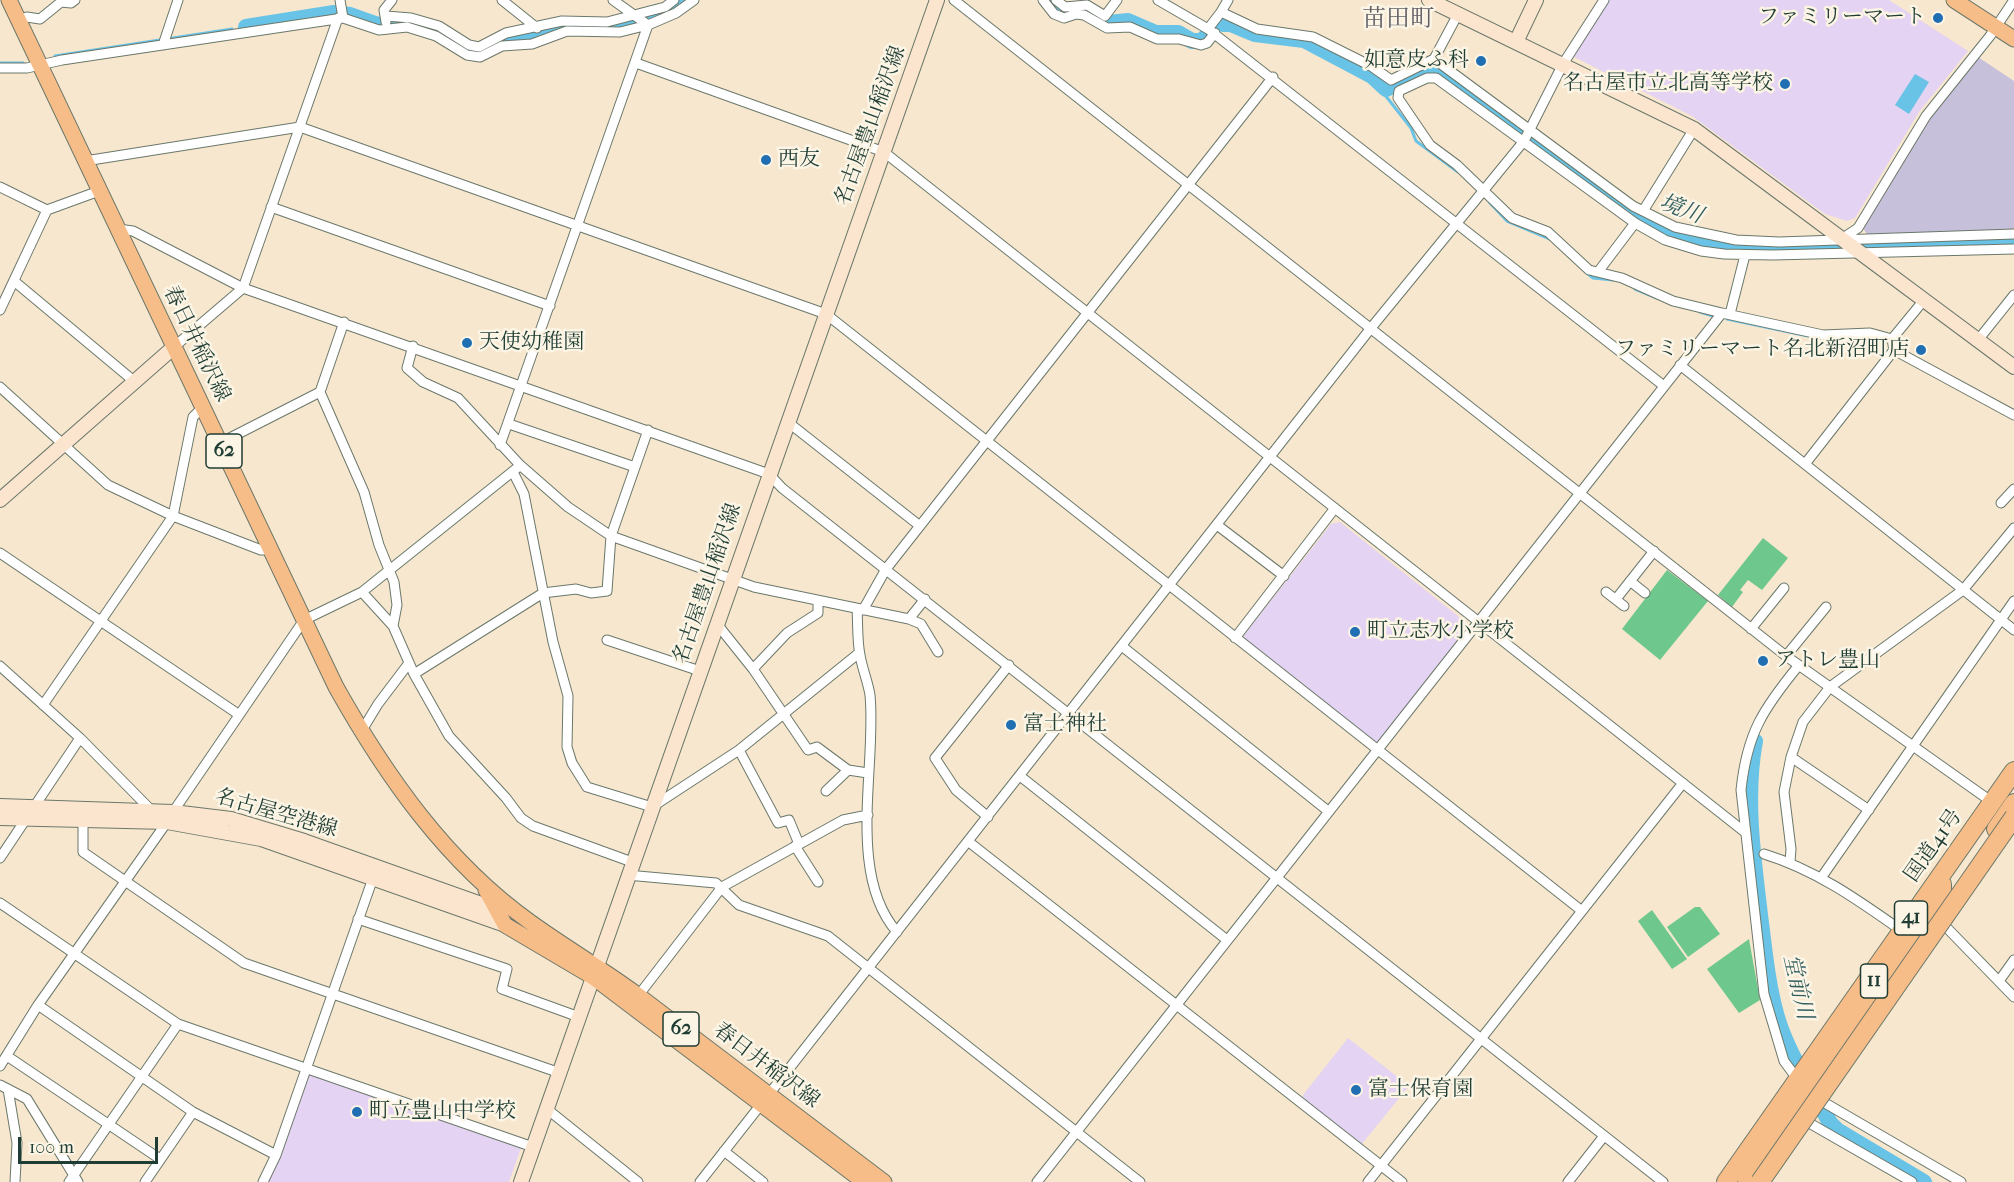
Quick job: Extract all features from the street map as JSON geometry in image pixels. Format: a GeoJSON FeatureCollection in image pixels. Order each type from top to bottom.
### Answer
{"type":"FeatureCollection","features":[{"type":"Feature","properties":{"kind":"highway","name":"国道41号"},"geometry":{"type":"LineString","coordinates":[[1726,1182],[2014,771]]}},
{"type":"Feature","properties":{"kind":"highway","name":"11"},"geometry":{"type":"LineString","coordinates":[[1734,1182],[2014,780]]}},
{"type":"Feature","properties":{"kind":"highway"},"geometry":{"type":"LineString","coordinates":[[1817,1112],[1882,1011],[1951,911],[1949,897],[2014,803]]}},
{"type":"Feature","properties":{"kind":"highway","name":"11"},"geometry":{"type":"LineString","coordinates":[[1760,1182],[2014,817]]}},
{"type":"Feature","properties":{"kind":"highway","name":"41"},"geometry":{"type":"LineString","coordinates":[[1771,1182],[1817,1112],[2014,830]]}},
{"type":"Feature","properties":{"kind":"highway"},"geometry":{"type":"LineString","coordinates":[[1747,1182],[1942,897],[1942,884]]}},
{"type":"Feature","properties":{"kind":"main road","name":"春日井稲沢線"},"geometry":{"type":"LineString","coordinates":[[9,0],[336,687],[361,732],[404,797],[477,877],[530,922],[765,1100],[884,1182]]}},
{"type":"Feature","properties":{"kind":"main road","name":"名古屋豊山稲沢線"},"geometry":{"type":"LineString","coordinates":[[521,1182],[937,0]]}},
{"type":"Feature","properties":{"kind":"main road"},"geometry":{"type":"LineString","coordinates":[[1429,0],[1694,129],[2014,367]]}},
{"type":"Feature","properties":{"kind":"main road"},"geometry":{"type":"LineString","coordinates":[[1516,42],[1536,0]]}},
{"type":"Feature","properties":{"kind":"main road"},"geometry":{"type":"LineString","coordinates":[[1954,0],[2014,39]]}},
{"type":"Feature","properties":{"kind":"main road"},"geometry":{"type":"LineString","coordinates":[[0,500],[174,347]]}},
{"type":"Feature","properties":{"kind":"main road","name":"名古屋空港線"},"geometry":{"type":"LineString","coordinates":[[3,804],[30,813],[83,820],[170,817],[231,819],[266,829],[530,922]]}},
{"type":"Feature","properties":{"kind":"main road","name":"名古屋空港線"},"geometry":{"type":"LineString","coordinates":[[0,818],[30,813],[152,811],[261,840],[505,925]]}},
{"type":"Feature","properties":{"kind":"main road","name":"春日井稲沢線"},"geometry":{"type":"LineString","coordinates":[[477,877],[498,909],[505,925],[595,971],[638,996],[864,1182]]}},
{"type":"Feature","properties":{"kind":"street"},"geometry":{"type":"LineString","coordinates":[[19,20],[27,17],[40,19],[61,2],[71,3],[75,0]]}},
{"type":"Feature","properties":{"kind":"street"},"geometry":{"type":"LineString","coordinates":[[163,45],[178,0]]}},
{"type":"Feature","properties":{"kind":"street"},"geometry":{"type":"LineString","coordinates":[[386,23],[384,10],[392,0]]}},
{"type":"Feature","properties":{"kind":"street"},"geometry":{"type":"LineString","coordinates":[[502,0],[537,28]]}},
{"type":"Feature","properties":{"kind":"street"},"geometry":{"type":"LineString","coordinates":[[613,0],[641,20]]}},
{"type":"Feature","properties":{"kind":"street"},"geometry":{"type":"LineString","coordinates":[[386,23],[436,36],[467,55],[480,57],[501,46],[532,44],[567,31],[620,32],[674,0]]}},
{"type":"Feature","properties":{"kind":"street"},"geometry":{"type":"LineString","coordinates":[[0,79],[2,69],[40,66],[341,12],[379,30],[386,23],[411,18],[439,26],[469,45],[479,47],[506,33],[562,21],[641,20],[675,13],[694,0]]}},
{"type":"Feature","properties":{"kind":"street"},"geometry":{"type":"LineString","coordinates":[[954,0],[1751,629],[1992,802]]}},
{"type":"Feature","properties":{"kind":"street"},"geometry":{"type":"LineString","coordinates":[[1043,0],[1054,14],[1064,18],[1084,15],[1107,28],[1130,27],[1157,39],[1179,39],[1201,45],[1207,43],[1228,0]]}},
{"type":"Feature","properties":{"kind":"street"},"geometry":{"type":"LineString","coordinates":[[1056,0],[1065,7],[1087,5],[1105,16],[1118,0]]}},
{"type":"Feature","properties":{"kind":"street"},"geometry":{"type":"LineString","coordinates":[[1158,0],[1211,31],[1273,77],[1664,386]]}},
{"type":"Feature","properties":{"kind":"street"},"geometry":{"type":"LineString","coordinates":[[699,1182],[1123,647],[1371,328],[1527,136],[1563,64],[1604,0]]}},
{"type":"Feature","properties":{"kind":"street"},"geometry":{"type":"LineString","coordinates":[[1850,245],[1926,116],[1990,36],[2014,0]]}},
{"type":"Feature","properties":{"kind":"street"},"geometry":{"type":"LineString","coordinates":[[174,347],[243,288],[341,12]]}},
{"type":"Feature","properties":{"kind":"street"},"geometry":{"type":"LineString","coordinates":[[1221,12],[1257,28],[1313,37],[1371,66],[1391,80],[1434,59],[1458,14]]}},
{"type":"Feature","properties":{"kind":"street"},"geometry":{"type":"LineString","coordinates":[[500,445],[636,63],[641,20]]}},
{"type":"Feature","properties":{"kind":"street"},"geometry":{"type":"LineString","coordinates":[[1434,59],[1635,223],[1665,240],[1701,251],[1745,255],[2014,234]]}},
{"type":"Feature","properties":{"kind":"street"},"geometry":{"type":"LineString","coordinates":[[636,63],[884,152],[1746,833]]}},
{"type":"Feature","properties":{"kind":"street"},"geometry":{"type":"LineString","coordinates":[[897,932],[889,923],[873,884],[866,844],[870,695],[859,653],[860,610],[886,569],[1273,77]]}},
{"type":"Feature","properties":{"kind":"street"},"geometry":{"type":"LineString","coordinates":[[1892,339],[1870,333],[1822,335],[1726,314],[1673,301],[1622,278],[1589,270],[1548,232],[1512,218],[1430,145],[1398,98],[1399,91],[1427,78],[1436,78],[1643,211],[1675,227],[1736,240],[2014,249]]}},
{"type":"Feature","properties":{"kind":"street"},"geometry":{"type":"LineString","coordinates":[[85,161],[300,127],[826,314],[1581,911]]}},
{"type":"Feature","properties":{"kind":"street"},"geometry":{"type":"LineString","coordinates":[[1643,211],[1694,129]]}},
{"type":"Feature","properties":{"kind":"street"},"geometry":{"type":"LineString","coordinates":[[0,187],[47,210]]}},
{"type":"Feature","properties":{"kind":"street"},"geometry":{"type":"LineString","coordinates":[[0,310],[47,210],[99,191]]}},
{"type":"Feature","properties":{"kind":"street"},"geometry":{"type":"LineString","coordinates":[[271,207],[550,306]]}},
{"type":"Feature","properties":{"kind":"street"},"geometry":{"type":"LineString","coordinates":[[1598,272],[1635,223]]}},
{"type":"Feature","properties":{"kind":"street"},"geometry":{"type":"LineString","coordinates":[[118,229],[133,231],[243,288],[413,346],[769,474],[782,488],[1663,1182]]}},
{"type":"Feature","properties":{"kind":"street"},"geometry":{"type":"LineString","coordinates":[[1037,1182],[1680,365],[1726,314],[1745,255]]}},
{"type":"Feature","properties":{"kind":"street"},"geometry":{"type":"LineString","coordinates":[[14,280],[135,382]]}},
{"type":"Feature","properties":{"kind":"street"},"geometry":{"type":"LineString","coordinates":[[1978,340],[2014,295]]}},
{"type":"Feature","properties":{"kind":"street"},"geometry":{"type":"LineString","coordinates":[[1805,464],[1894,350],[1892,339],[1923,300]]}},
{"type":"Feature","properties":{"kind":"street"},"geometry":{"type":"LineString","coordinates":[[344,322],[320,392],[364,492],[389,569],[398,605],[393,626]]}},
{"type":"Feature","properties":{"kind":"street"},"geometry":{"type":"LineString","coordinates":[[413,346],[407,368],[423,382],[458,398],[500,445],[516,468],[524,494],[543,593],[568,696],[567,747],[572,763],[587,787],[652,807],[739,750],[859,653]]}},
{"type":"Feature","properties":{"kind":"street"},"geometry":{"type":"LineString","coordinates":[[1894,350],[2013,412]]}},
{"type":"Feature","properties":{"kind":"street"},"geometry":{"type":"LineString","coordinates":[[1680,365],[2014,630]]}},
{"type":"Feature","properties":{"kind":"street"},"geometry":{"type":"LineString","coordinates":[[0,387],[108,485],[173,516],[261,550],[270,550]]}},
{"type":"Feature","properties":{"kind":"street"},"geometry":{"type":"LineString","coordinates":[[220,442],[320,392]]}},
{"type":"Feature","properties":{"kind":"street"},"geometry":{"type":"LineString","coordinates":[[43,705],[173,516],[193,417],[203,407]]}},
{"type":"Feature","properties":{"kind":"street"},"geometry":{"type":"LineString","coordinates":[[789,423],[920,526]]}},
{"type":"Feature","properties":{"kind":"street"},"geometry":{"type":"LineString","coordinates":[[509,424],[635,467]]}},
{"type":"Feature","properties":{"kind":"street"},"geometry":{"type":"LineString","coordinates":[[414,674],[543,593],[576,589],[591,593],[607,591],[611,536],[648,430]]}},
{"type":"Feature","properties":{"kind":"street"},"geometry":{"type":"LineString","coordinates":[[0,1066],[38,1005],[76,954],[304,620],[362,591],[516,468]]}},
{"type":"Feature","properties":{"kind":"street"},"geometry":{"type":"LineString","coordinates":[[516,468],[611,536],[733,579],[818,602],[909,619],[921,624],[938,652]]}},
{"type":"Feature","properties":{"kind":"street"},"geometry":{"type":"LineString","coordinates":[[2001,503],[2014,489]]}},
{"type":"Feature","properties":{"kind":"street"},"geometry":{"type":"LineString","coordinates":[[1235,638],[1335,508]]}},
{"type":"Feature","properties":{"kind":"street"},"geometry":{"type":"LineString","coordinates":[[1217,525],[1284,576]]}},
{"type":"Feature","properties":{"kind":"street"},"geometry":{"type":"LineString","coordinates":[[1790,862],[1791,849],[1784,792],[1791,757],[1803,722],[1830,687],[1964,590],[2014,528]]}},
{"type":"Feature","properties":{"kind":"street"},"geometry":{"type":"LineString","coordinates":[[1616,599],[1654,551]]}},
{"type":"Feature","properties":{"kind":"street"},"geometry":{"type":"LineString","coordinates":[[0,553],[238,714]]}},
{"type":"Feature","properties":{"kind":"street"},"geometry":{"type":"LineString","coordinates":[[1624,570],[1645,593]]}},
{"type":"Feature","properties":{"kind":"street"},"geometry":{"type":"LineString","coordinates":[[1751,629],[1784,588]]}},
{"type":"Feature","properties":{"kind":"street"},"geometry":{"type":"LineString","coordinates":[[362,591],[393,626],[414,674],[449,736],[506,798],[521,818],[532,826],[632,862]]}},
{"type":"Feature","properties":{"kind":"street"},"geometry":{"type":"LineString","coordinates":[[1606,592],[1624,606]]}},
{"type":"Feature","properties":{"kind":"street"},"geometry":{"type":"LineString","coordinates":[[909,619],[925,599]]}},
{"type":"Feature","properties":{"kind":"street"},"geometry":{"type":"LineString","coordinates":[[1821,878],[2014,601]]}},
{"type":"Feature","properties":{"kind":"street"},"geometry":{"type":"LineString","coordinates":[[753,669],[787,633],[818,613],[818,602]]}},
{"type":"Feature","properties":{"kind":"street"},"geometry":{"type":"LineString","coordinates":[[1786,656],[1826,607]]}},
{"type":"Feature","properties":{"kind":"street"},"geometry":{"type":"LineString","coordinates":[[717,624],[753,669],[808,750],[816,747],[848,770],[868,773]]}},
{"type":"Feature","properties":{"kind":"street"},"geometry":{"type":"LineString","coordinates":[[607,640],[700,671]]}},
{"type":"Feature","properties":{"kind":"street"},"geometry":{"type":"LineString","coordinates":[[1123,647],[1328,811]]}},
{"type":"Feature","properties":{"kind":"street"},"geometry":{"type":"LineString","coordinates":[[361,732],[409,663]]}},
{"type":"Feature","properties":{"kind":"street"},"geometry":{"type":"LineString","coordinates":[[988,817],[956,790],[934,758],[1009,665]]}},
{"type":"Feature","properties":{"kind":"street"},"geometry":{"type":"LineString","coordinates":[[1798,1080],[1784,1061],[1764,994],[1741,790],[1745,758],[1767,703],[1799,665]]}},
{"type":"Feature","properties":{"kind":"street"},"geometry":{"type":"LineString","coordinates":[[0,666],[81,738],[152,811]]}},
{"type":"Feature","properties":{"kind":"street"},"geometry":{"type":"LineString","coordinates":[[0,858],[81,738]]}},
{"type":"Feature","properties":{"kind":"street"},"geometry":{"type":"LineString","coordinates":[[739,750],[763,792],[774,819],[778,823],[789,820],[797,845],[818,882]]}},
{"type":"Feature","properties":{"kind":"street"},"geometry":{"type":"LineString","coordinates":[[1791,757],[1869,810]]}},
{"type":"Feature","properties":{"kind":"street"},"geometry":{"type":"LineString","coordinates":[[826,791],[848,770]]}},
{"type":"Feature","properties":{"kind":"street"},"geometry":{"type":"LineString","coordinates":[[1020,776],[1227,940]]}},
{"type":"Feature","properties":{"kind":"street"},"geometry":{"type":"LineString","coordinates":[[1368,1182],[1683,783]]}},
{"type":"Feature","properties":{"kind":"street"},"geometry":{"type":"LineString","coordinates":[[638,996],[722,887],[843,820],[868,815]]}},
{"type":"Feature","properties":{"kind":"street"},"geometry":{"type":"LineString","coordinates":[[83,820],[83,852],[244,963],[560,1073]]}},
{"type":"Feature","properties":{"kind":"street"},"geometry":{"type":"LineString","coordinates":[[969,842],[1402,1182]]}},
{"type":"Feature","properties":{"kind":"street"},"geometry":{"type":"LineString","coordinates":[[1764,854],[1790,862],[1821,878],[1902,931]]}},
{"type":"Feature","properties":{"kind":"street"},"geometry":{"type":"LineString","coordinates":[[627,876],[716,883],[739,905],[828,936],[1140,1182]]}},
{"type":"Feature","properties":{"kind":"street"},"geometry":{"type":"LineString","coordinates":[[263,1182],[276,1155],[373,878]]}},
{"type":"Feature","properties":{"kind":"street"},"geometry":{"type":"LineString","coordinates":[[0,903],[178,1024],[533,1147]]}},
{"type":"Feature","properties":{"kind":"street"},"geometry":{"type":"LineString","coordinates":[[358,919],[507,969],[502,989],[579,1017]]}},
{"type":"Feature","properties":{"kind":"street"},"geometry":{"type":"LineString","coordinates":[[1947,928],[2014,997]]}},
{"type":"Feature","properties":{"kind":"street"},"geometry":{"type":"LineString","coordinates":[[1999,981],[2014,960]]}},
{"type":"Feature","properties":{"kind":"street"},"geometry":{"type":"LineString","coordinates":[[38,1005],[193,1112],[276,1155]]}},
{"type":"Feature","properties":{"kind":"street"},"geometry":{"type":"LineString","coordinates":[[4,1087],[27,1099],[73,1180],[178,1024]]}},
{"type":"Feature","properties":{"kind":"street"},"geometry":{"type":"LineString","coordinates":[[7,1056],[160,1159]]}},
{"type":"Feature","properties":{"kind":"street"},"geometry":{"type":"LineString","coordinates":[[4,1087],[17,1143],[15,1182]]}},
{"type":"Feature","properties":{"kind":"street"},"geometry":{"type":"LineString","coordinates":[[547,1109],[638,1182]]}},
{"type":"Feature","properties":{"kind":"street"},"geometry":{"type":"LineString","coordinates":[[145,1182],[193,1112]]}},
{"type":"Feature","properties":{"kind":"street"},"geometry":{"type":"LineString","coordinates":[[1817,1112],[1912,1182]]}},
{"type":"Feature","properties":{"kind":"street"},"geometry":{"type":"LineString","coordinates":[[1817,1112],[1961,1182]]}},
{"type":"Feature","properties":{"kind":"street"},"geometry":{"type":"LineString","coordinates":[[1568,1182],[1604,1136]]}},
{"type":"Feature","properties":{"kind":"street"},"geometry":{"type":"LineString","coordinates":[[724,1151],[763,1182]]}},
{"type":"Feature","properties":{"kind":"shaded area","name":"名古屋市立北高等学校"},"geometry":{"type":"Polygon","coordinates":[[[1608,0],[1889,0],[1968,51],[1919,112],[1855,218],[1847,221],[1825,214],[1692,116],[1572,56],[1608,0]]]}},
{"type":"Feature","properties":{"kind":"shaded area"},"geometry":{"type":"Polygon","coordinates":[[[1978,57],[2014,81],[2014,231],[1867,234],[1862,227],[1929,118],[1978,57]]]}},
{"type":"Feature","properties":{"kind":"shaded area","name":"町立志水小学校"},"geometry":{"type":"Polygon","coordinates":[[[1340,522],[1468,624],[1467,630],[1378,744],[1374,744],[1244,642],[1244,635],[1331,524],[1340,522]]]}},
{"type":"Feature","properties":{"kind":"shaded area","name":"富士保育園"},"geometry":{"type":"Polygon","coordinates":[[[1348,1038],[1409,1086],[1361,1145],[1303,1099],[1303,1095],[1348,1038]]]}},
{"type":"Feature","properties":{"kind":"shaded area","name":"町立豊山中学校"},"geometry":{"type":"Polygon","coordinates":[[[311,1074],[521,1148],[509,1182],[268,1182],[279,1160],[308,1076],[311,1074]]]}},
{"type":"Feature","properties":{"kind":"green space"},"geometry":{"type":"Polygon","coordinates":[[[1763,538],[1788,558],[1762,590],[1748,580],[1740,590],[1743,592],[1732,607],[1718,595],[1763,538]]]}},
{"type":"Feature","properties":{"kind":"green space"},"geometry":{"type":"Polygon","coordinates":[[[1667,570],[1708,601],[1660,660],[1622,629],[1667,570]]]}},
{"type":"Feature","properties":{"kind":"green space"},"geometry":{"type":"Polygon","coordinates":[[[1695,907],[1700,907],[1720,934],[1688,957],[1667,927],[1695,907]]]}},
{"type":"Feature","properties":{"kind":"green space"},"geometry":{"type":"Polygon","coordinates":[[[1652,910],[1687,959],[1672,969],[1638,921],[1652,910]]]}},
{"type":"Feature","properties":{"kind":"green space"},"geometry":{"type":"Polygon","coordinates":[[[1749,939],[1760,1000],[1739,1013],[1707,969],[1749,939]]]}},
{"type":"Feature","properties":{"kind":"water"},"geometry":{"type":"Polygon","coordinates":[[[1915,74],[1929,82],[1909,114],[1895,105],[1915,74]]]}},
{"type":"Feature","properties":{"kind":"waterway"},"geometry":{"type":"LineString","coordinates":[[246,27],[334,13],[350,15],[378,25],[401,22],[420,26],[438,31],[467,50],[479,51],[507,39],[541,36],[555,28],[567,25],[590,28],[632,23],[668,11],[684,0]]}},
{"type":"Feature","properties":{"kind":"waterway"},"geometry":{"type":"LineString","coordinates":[[1049,0],[1056,10],[1086,10],[1109,23],[1128,21],[1156,33],[1178,33],[1192,41],[1201,41],[1207,36]]}},
{"type":"Feature","properties":{"kind":"waterway","name":"境川"},"geometry":{"type":"LineString","coordinates":[[1223,24],[1231,24],[1255,34],[1304,40],[1372,76],[1386,89],[1432,68],[1633,214],[1670,234],[1698,242],[1739,247],[2014,242]]}},
{"type":"Feature","properties":{"kind":"waterway"},"geometry":{"type":"LineString","coordinates":[[55,56],[232,29]]}},
{"type":"Feature","properties":{"kind":"waterway"},"geometry":{"type":"LineString","coordinates":[[0,63],[23,63]]}},
{"type":"Feature","properties":{"kind":"waterway"},"geometry":{"type":"LineString","coordinates":[[1386,89],[1385,95],[1411,128],[1416,141],[1458,172]]}},
{"type":"Feature","properties":{"kind":"waterway"},"geometry":{"type":"LineString","coordinates":[[1490,203],[1507,221],[1550,239]]}},
{"type":"Feature","properties":{"kind":"waterway"},"geometry":{"type":"LineString","coordinates":[[1588,274],[1593,278],[1613,280]]}},
{"type":"Feature","properties":{"kind":"waterway"},"geometry":{"type":"LineString","coordinates":[[1635,289],[1657,298]]}},
{"type":"Feature","properties":{"kind":"waterway"},"geometry":{"type":"LineString","coordinates":[[1700,312],[1713,316]]}},
{"type":"Feature","properties":{"kind":"waterway"},"geometry":{"type":"LineString","coordinates":[[1727,319],[1813,337]]}},
{"type":"Feature","properties":{"kind":"waterway","name":"堂前川"},"geometry":{"type":"LineString","coordinates":[[1755,741],[1750,786],[1753,855],[1769,982],[1782,1031],[1794,1058],[1830,1123],[1837,1130],[1924,1182]]}},
{"type":"Feature","properties":{"kind":"place","name":"ファミリーマート"},"geometry":{"type":"Point","coordinates":[1938,18]}},
{"type":"Feature","properties":{"kind":"place","name":"如意皮ふ科"},"geometry":{"type":"Point","coordinates":[1481,61]}},
{"type":"Feature","properties":{"kind":"place","name":"名古屋市立北高等学校"},"geometry":{"type":"Point","coordinates":[1785,84]}},
{"type":"Feature","properties":{"kind":"place","name":"西友"},"geometry":{"type":"Point","coordinates":[766,160]}},
{"type":"Feature","properties":{"kind":"place","name":"天使幼稚園"},"geometry":{"type":"Point","coordinates":[467,343]}},
{"type":"Feature","properties":{"kind":"place","name":"ファミリーマート名北新沼町店"},"geometry":{"type":"Point","coordinates":[1921,350]}},
{"type":"Feature","properties":{"kind":"place","name":"町立志水小学校"},"geometry":{"type":"Point","coordinates":[1355,632]}},
{"type":"Feature","properties":{"kind":"place","name":"アトレ豊山"},"geometry":{"type":"Point","coordinates":[1763,661]}},
{"type":"Feature","properties":{"kind":"place","name":"富士神社"},"geometry":{"type":"Point","coordinates":[1011,725]}},
{"type":"Feature","properties":{"kind":"place","name":"富士保育園"},"geometry":{"type":"Point","coordinates":[1356,1090]}},
{"type":"Feature","properties":{"kind":"place","name":"町立豊山中学校"},"geometry":{"type":"Point","coordinates":[357,1112]}},
{"type":"Feature","properties":{"kind":"district","name":"苗田町"},"geometry":{"type":"Point","coordinates":[1398,20]}}]}
